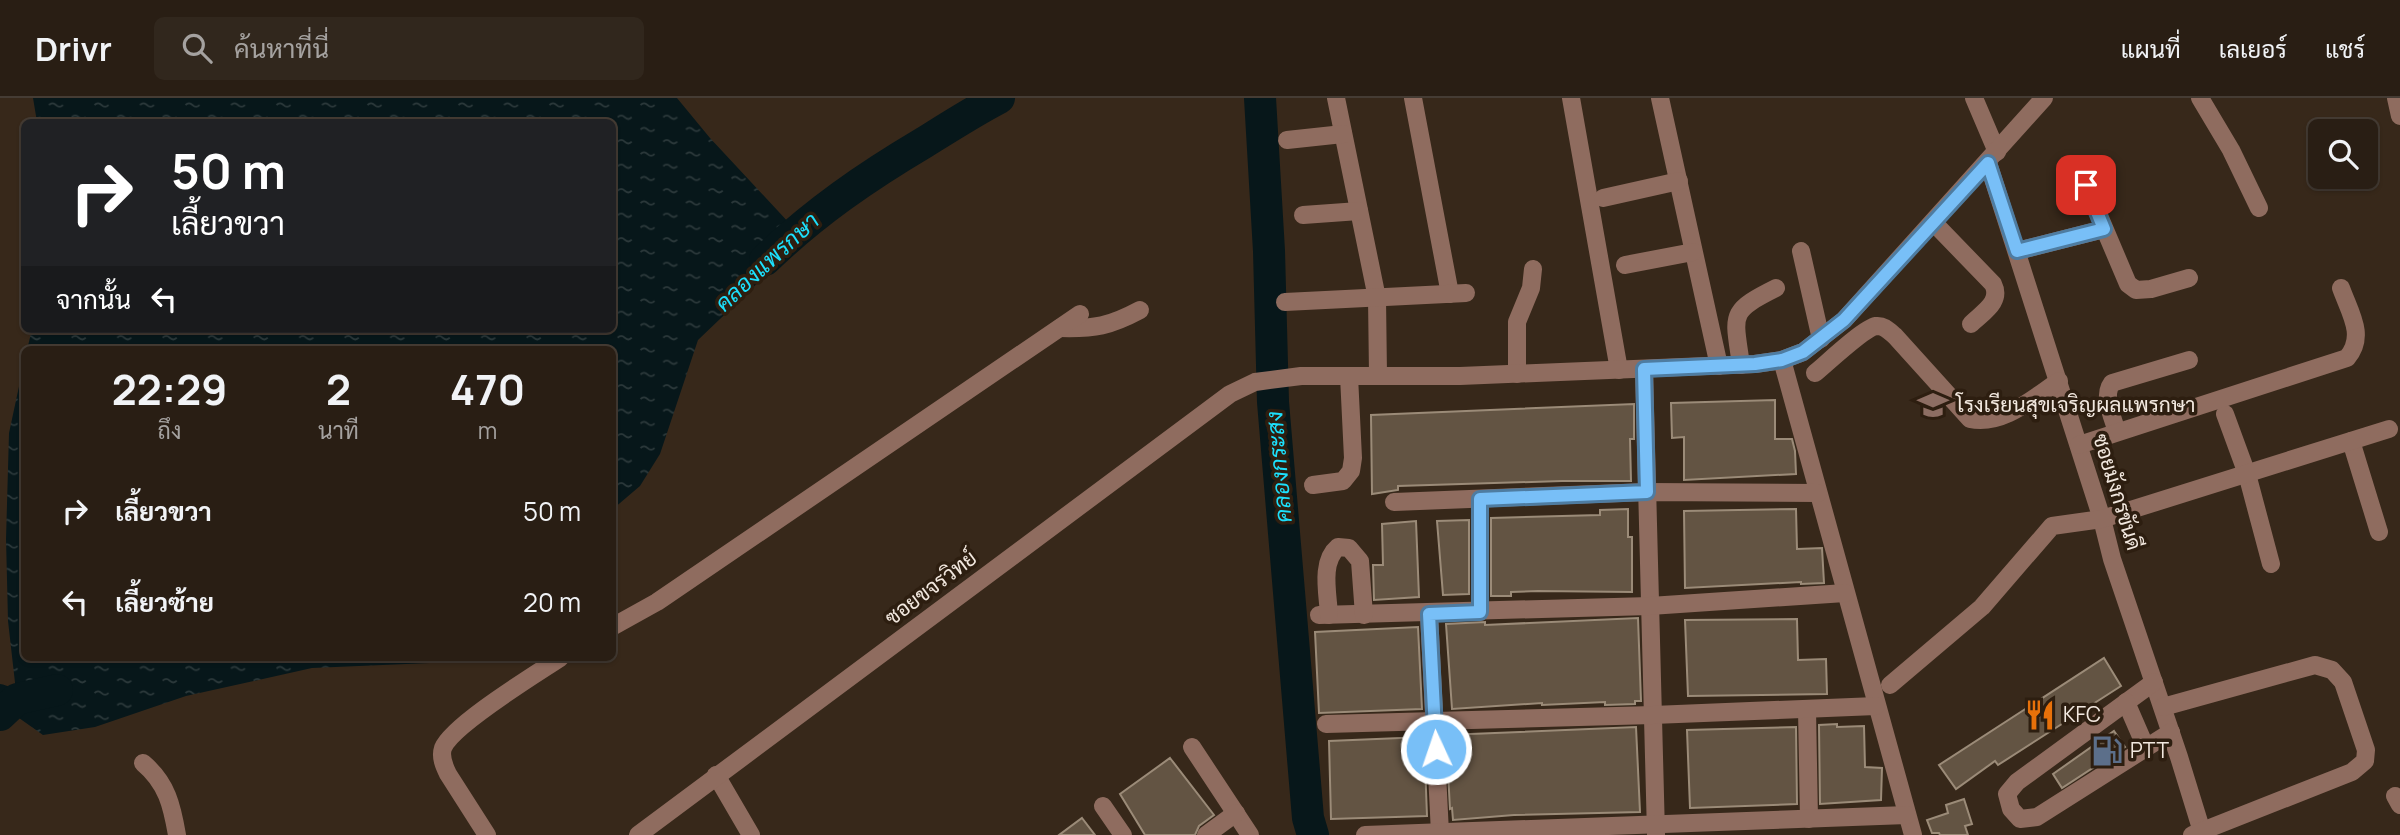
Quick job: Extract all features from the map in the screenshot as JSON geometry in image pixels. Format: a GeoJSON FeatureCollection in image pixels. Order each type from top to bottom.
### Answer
{"type":"FeatureCollection","features":[{"type":"Feature","properties":{"kind":"street"},"geometry":{"type":"LineString","coordinates":[[1336,98],[1377,298],[1378,375]]}},
{"type":"Feature","properties":{"kind":"street"},"geometry":{"type":"LineString","coordinates":[[1285,302],[1458,293],[1413,98]]}},
{"type":"Feature","properties":{"kind":"street"},"geometry":{"type":"LineString","coordinates":[[1571,98],[1619,370]]}},
{"type":"Feature","properties":{"kind":"street"},"geometry":{"type":"LineString","coordinates":[[1660,98],[1719,366]]}},
{"type":"Feature","properties":{"kind":"street","name":"ซอยมังกรขันดี"},"geometry":{"type":"LineString","coordinates":[[1974,98],[2017,251],[2079,444],[2112,559],[2171,732],[2199,833]]}},
{"type":"Feature","properties":{"kind":"street","name":"ซอยขจรวิทย์"},"geometry":{"type":"LineString","coordinates":[[638,835],[1230,394],[1255,383],[1301,376],[1460,376],[1741,365],[1782,360],[1803,352],[1844,320],[2045,98]]}},
{"type":"Feature","properties":{"kind":"street"},"geometry":{"type":"LineString","coordinates":[[2200,98],[2231,150],[2259,208]]}},
{"type":"Feature","properties":{"kind":"street"},"geometry":{"type":"LineString","coordinates":[[2396,98],[2400,116]]}},
{"type":"Feature","properties":{"kind":"street"},"geometry":{"type":"LineString","coordinates":[[1287,140],[1343,134]]}},
{"type":"Feature","properties":{"kind":"street"},"geometry":{"type":"LineString","coordinates":[[1603,198],[1679,181]]}},
{"type":"Feature","properties":{"kind":"street"},"geometry":{"type":"LineString","coordinates":[[2086,185],[2128,284],[2136,290],[2151,289],[2189,278]]}},
{"type":"Feature","properties":{"kind":"street"},"geometry":{"type":"LineString","coordinates":[[1303,215],[1359,211]]}},
{"type":"Feature","properties":{"kind":"street"},"geometry":{"type":"LineString","coordinates":[[1933,222],[1993,284],[1997,292],[1995,301],[1971,324]]}},
{"type":"Feature","properties":{"kind":"street"},"geometry":{"type":"LineString","coordinates":[[2017,251],[2104,229]]}},
{"type":"Feature","properties":{"kind":"street"},"geometry":{"type":"LineString","coordinates":[[1801,251],[1821,339]]}},
{"type":"Feature","properties":{"kind":"street"},"geometry":{"type":"LineString","coordinates":[[1625,265],[1693,252]]}},
{"type":"Feature","properties":{"kind":"street"},"geometry":{"type":"LineString","coordinates":[[1517,374],[1517,322],[1531,288],[1532,269]]}},
{"type":"Feature","properties":{"kind":"street"},"geometry":{"type":"LineString","coordinates":[[1741,365],[1735,323],[1742,308],[1776,288]]}},
{"type":"Feature","properties":{"kind":"street"},"geometry":{"type":"LineString","coordinates":[[2079,444],[2347,358],[2355,348],[2358,336],[2341,288]]}},
{"type":"Feature","properties":{"kind":"street"},"geometry":{"type":"LineString","coordinates":[[1060,328],[1086,329],[1115,324],[1140,310]]}},
{"type":"Feature","properties":{"kind":"street"},"geometry":{"type":"LineString","coordinates":[[616,625],[657,602],[1080,314]]}},
{"type":"Feature","properties":{"kind":"street"},"geometry":{"type":"LineString","coordinates":[[1815,373],[1866,331],[1880,326],[1895,336],[1970,419],[1987,421],[2003,415],[2059,381]]}},
{"type":"Feature","properties":{"kind":"street"},"geometry":{"type":"LineString","coordinates":[[1782,360],[1913,835]]}},
{"type":"Feature","properties":{"kind":"street"},"geometry":{"type":"LineString","coordinates":[[2117,432],[2108,400],[2108,388],[2112,383],[2189,360]]}},
{"type":"Feature","properties":{"kind":"street"},"geometry":{"type":"LineString","coordinates":[[1644,369],[1656,830]]}},
{"type":"Feature","properties":{"kind":"street"},"geometry":{"type":"LineString","coordinates":[[1312,485],[1343,481],[1351,471],[1353,458],[1349,376]]}},
{"type":"Feature","properties":{"kind":"street"},"geometry":{"type":"LineString","coordinates":[[2225,414],[2246,474],[2271,564]]}},
{"type":"Feature","properties":{"kind":"street"},"geometry":{"type":"LineString","coordinates":[[1890,685],[1982,607],[2052,526],[2102,519],[2389,429]]}},
{"type":"Feature","properties":{"kind":"street"},"geometry":{"type":"LineString","coordinates":[[2351,441],[2379,532]]}},
{"type":"Feature","properties":{"kind":"street"},"geometry":{"type":"LineString","coordinates":[[1394,502],[1647,492],[1818,493]]}},
{"type":"Feature","properties":{"kind":"street"},"geometry":{"type":"LineString","coordinates":[[1480,499],[1480,612]]}},
{"type":"Feature","properties":{"kind":"street"},"geometry":{"type":"LineString","coordinates":[[1364,615],[1360,561],[1349,548],[1338,547],[1330,553],[1327,566],[1324,615],[1364,615],[1429,614],[1650,606],[1845,593]]}},
{"type":"Feature","properties":{"kind":"street"},"geometry":{"type":"LineString","coordinates":[[1429,614],[1440,832]]}},
{"type":"Feature","properties":{"kind":"street"},"geometry":{"type":"LineString","coordinates":[[487,835],[448,774],[443,764],[442,751],[449,738],[484,710],[556,661]]}},
{"type":"Feature","properties":{"kind":"street"},"geometry":{"type":"LineString","coordinates":[[2163,707],[2315,666],[2332,670],[2343,682],[2366,750],[2365,761],[2352,772],[2199,833]]}},
{"type":"Feature","properties":{"kind":"street"},"geometry":{"type":"LineString","coordinates":[[2154,682],[2017,782],[2007,793],[2011,809],[2020,819],[2037,817],[2171,732]]}},
{"type":"Feature","properties":{"kind":"street"},"geometry":{"type":"LineString","coordinates":[[2126,702],[2146,748]]}},
{"type":"Feature","properties":{"kind":"street"},"geometry":{"type":"LineString","coordinates":[[1326,724],[1876,706]]}},
{"type":"Feature","properties":{"kind":"street"},"geometry":{"type":"LineString","coordinates":[[1807,709],[1815,824]]}},
{"type":"Feature","properties":{"kind":"street"},"geometry":{"type":"LineString","coordinates":[[1192,747],[1250,835]]}},
{"type":"Feature","properties":{"kind":"street"},"geometry":{"type":"LineString","coordinates":[[143,763],[165,786],[177,835]]}},
{"type":"Feature","properties":{"kind":"street"},"geometry":{"type":"LineString","coordinates":[[716,775],[751,835]]}},
{"type":"Feature","properties":{"kind":"street"},"geometry":{"type":"LineString","coordinates":[[1103,806],[1123,835]]}},
{"type":"Feature","properties":{"kind":"street"},"geometry":{"type":"LineString","coordinates":[[1206,835],[1236,813]]}},
{"type":"Feature","properties":{"kind":"street"},"geometry":{"type":"LineString","coordinates":[[1365,835],[1656,830],[1815,824],[1907,815]]}},
{"type":"Feature","properties":{"kind":"water"},"geometry":{"type":"Polygon","coordinates":[[[33,98],[677,98],[710,138],[804,239],[698,340],[660,454],[640,486],[616,506],[616,346],[28,346],[31,333],[616,333],[616,119],[36,119],[33,98]]]}},
{"type":"Feature","properties":{"kind":"water"},"geometry":{"type":"Polygon","coordinates":[[[21,377],[21,661],[433,661],[312,668],[186,696],[95,727],[43,735],[19,718],[8,621],[6,539],[9,433],[21,377]]]}},
{"type":"Feature","properties":{"kind":"building"},"geometry":{"type":"Polygon","coordinates":[[[1775,400],[1775,439],[1792,439],[1796,474],[1684,480],[1684,437],[1672,438],[1671,403],[1775,400]]]}},
{"type":"Feature","properties":{"kind":"building"},"geometry":{"type":"Polygon","coordinates":[[[1634,404],[1634,439],[1630,439],[1631,481],[1398,486],[1398,490],[1372,494],[1371,415],[1634,404]]]}},
{"type":"Feature","properties":{"kind":"building"},"geometry":{"type":"Polygon","coordinates":[[[1628,509],[1628,537],[1632,537],[1632,592],[1538,591],[1511,592],[1511,596],[1491,596],[1491,518],[1600,515],[1600,510],[1628,509]]]}},
{"type":"Feature","properties":{"kind":"building"},"geometry":{"type":"Polygon","coordinates":[[[1796,509],[1797,549],[1822,548],[1824,583],[1685,588],[1684,511],[1796,509]]]}},
{"type":"Feature","properties":{"kind":"building"},"geometry":{"type":"Polygon","coordinates":[[[1469,520],[1469,594],[1443,595],[1437,521],[1469,520]]]}},
{"type":"Feature","properties":{"kind":"building"},"geometry":{"type":"Polygon","coordinates":[[[1416,521],[1419,597],[1374,600],[1373,565],[1383,565],[1382,524],[1416,521]]]}},
{"type":"Feature","properties":{"kind":"building"},"geometry":{"type":"Polygon","coordinates":[[[1638,618],[1641,701],[1635,701],[1635,704],[1542,703],[1452,709],[1446,624],[1485,622],[1485,625],[1638,618]]]}},
{"type":"Feature","properties":{"kind":"building"},"geometry":{"type":"Polygon","coordinates":[[[1797,619],[1798,660],[1826,659],[1827,694],[1688,696],[1685,620],[1797,619]]]}},
{"type":"Feature","properties":{"kind":"building"},"geometry":{"type":"Polygon","coordinates":[[[1418,627],[1422,709],[1319,713],[1315,632],[1418,627]]]}},
{"type":"Feature","properties":{"kind":"building"},"geometry":{"type":"Polygon","coordinates":[[[2104,658],[2121,686],[1998,765],[1995,761],[1956,789],[1939,765],[2104,658]]]}},
{"type":"Feature","properties":{"kind":"building"},"geometry":{"type":"Polygon","coordinates":[[[1837,724],[1837,727],[1864,726],[1865,767],[1882,768],[1881,800],[1820,804],[1819,725],[1837,724]]]}},
{"type":"Feature","properties":{"kind":"building"},"geometry":{"type":"Polygon","coordinates":[[[1636,727],[1640,812],[1514,815],[1453,820],[1446,735],[1636,727]]]}},
{"type":"Feature","properties":{"kind":"building"},"geometry":{"type":"Polygon","coordinates":[[[1796,727],[1797,804],[1690,808],[1687,730],[1796,727]]]}},
{"type":"Feature","properties":{"kind":"building"},"geometry":{"type":"Polygon","coordinates":[[[2114,731],[2125,747],[2062,788],[2053,774],[2114,731]]]}},
{"type":"Feature","properties":{"kind":"building"},"geometry":{"type":"Polygon","coordinates":[[[1424,737],[1427,816],[1331,819],[1329,741],[1424,737]]]}},
{"type":"Feature","properties":{"kind":"building"},"geometry":{"type":"Polygon","coordinates":[[[1170,758],[1214,815],[1199,826],[1195,835],[1145,835],[1120,794],[1170,758]]]}},
{"type":"Feature","properties":{"kind":"building"},"geometry":{"type":"Polygon","coordinates":[[[1964,799],[1972,824],[1965,826],[1968,835],[1932,833],[1927,820],[1948,813],[1946,805],[1964,799]]]}},
{"type":"Feature","properties":{"kind":"building"},"geometry":{"type":"Polygon","coordinates":[[[1082,818],[1095,835],[1059,835],[1082,818]]]}},
{"type":"Feature","properties":{"kind":"waterway","name":"คลองแพรกษา"},"geometry":{"type":"LineString","coordinates":[[765,260],[803,226],[862,182],[999,98]]}},
{"type":"Feature","properties":{"kind":"waterway","name":"คลองกระสง"},"geometry":{"type":"LineString","coordinates":[[1260,98],[1269,251],[1273,402],[1308,818],[1313,835]]}},
{"type":"Feature","properties":{"kind":"waterway","name":"คลองแพรกษา"},"geometry":{"type":"LineString","coordinates":[[0,715],[17,699],[57,690]]}},
{"type":"Feature","properties":{"kind":"waterway"},"geometry":{"type":"LineString","coordinates":[[0,693],[17,699]]}},
{"type":"Feature","properties":{"kind":"place","name":"โรงเรียนสุขเจริญผลแพรกษา"},"geometry":{"type":"Point","coordinates":[1933,405]}},
{"type":"Feature","properties":{"kind":"place","name":"KFC"},"geometry":{"type":"Point","coordinates":[2040,715]}},
{"type":"Feature","properties":{"kind":"place","name":"PTT"},"geometry":{"type":"Point","coordinates":[2107,751]}},
{"type":"Feature","properties":{"kind":"route"},"geometry":{"type":"LineString","coordinates":[[1436,749],[1429,614],[1480,612],[1480,499],[1647,492],[1644,369],[1755,364],[1782,360],[1803,352],[1844,320],[1988,163],[2017,251],[2104,229],[2086,185]]}}]}
